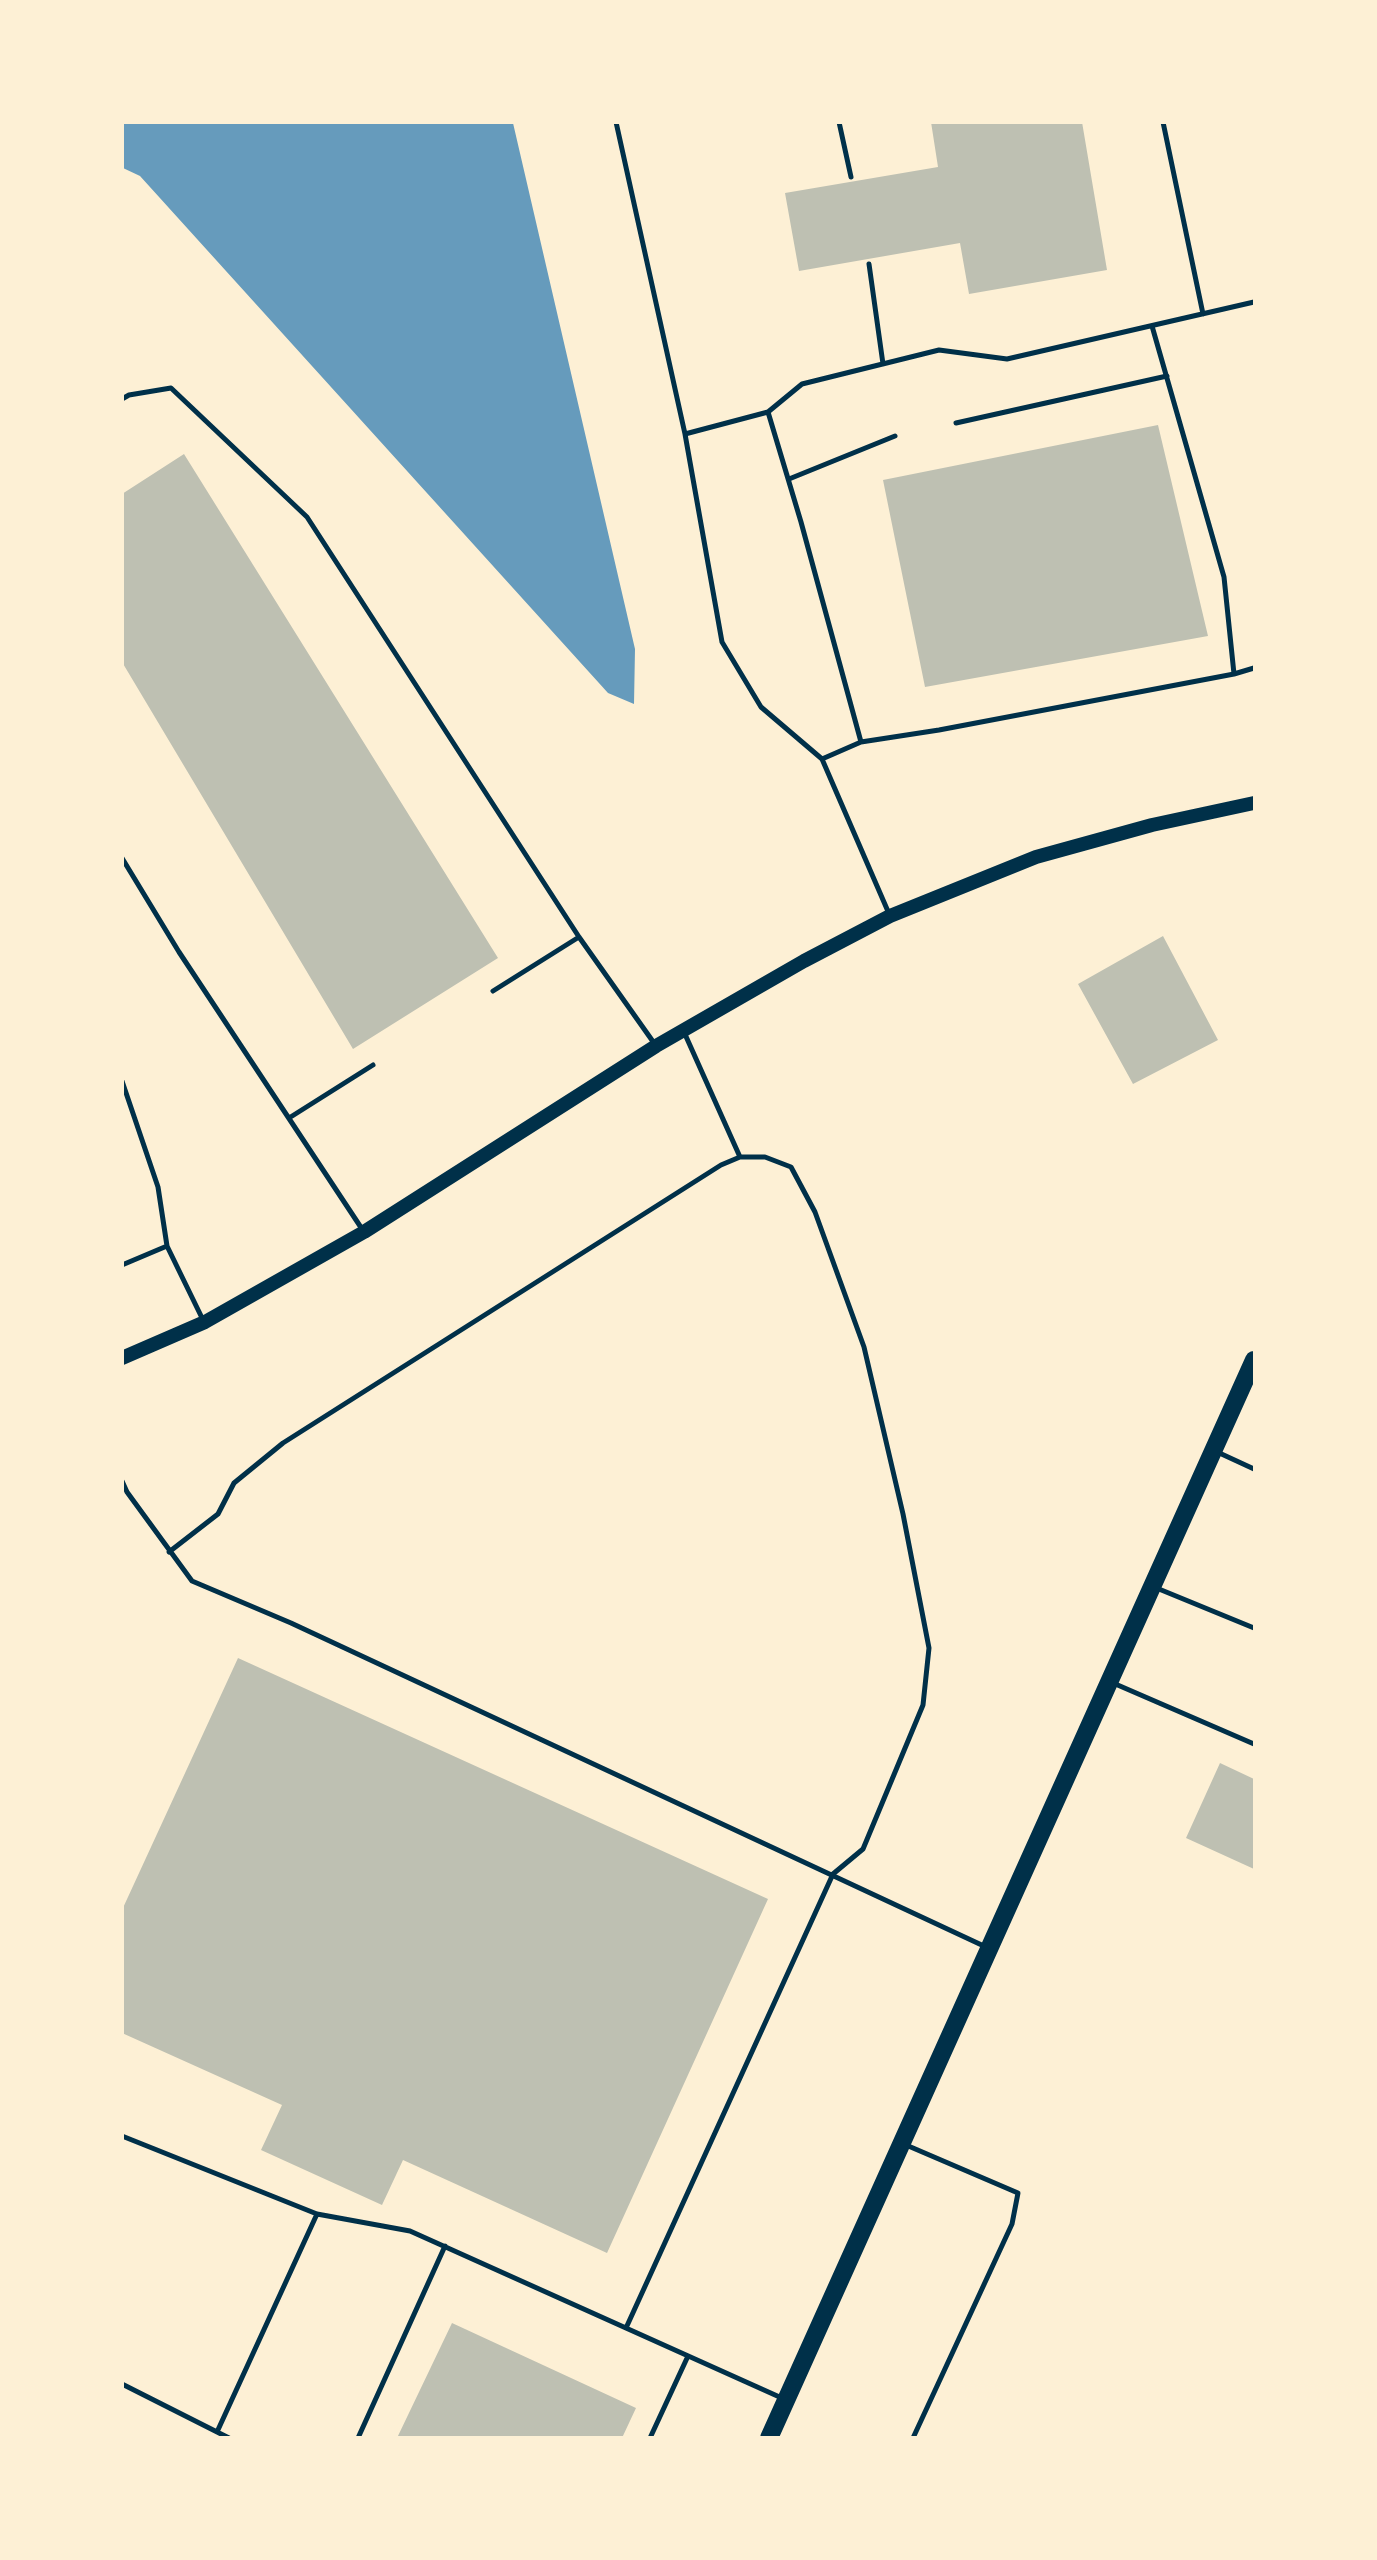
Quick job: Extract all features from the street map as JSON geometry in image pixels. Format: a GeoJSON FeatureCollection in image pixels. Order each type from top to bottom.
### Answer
{"type":"FeatureCollection","features":[{"type":"Feature","properties":{"kind":"main road"},"geometry":{"type":"LineString","coordinates":[[122,1358],[205,1322],[364,1232],[656,1046],[804,961],[890,916],[1037,857],[1152,825],[1255,803]]}},
{"type":"Feature","properties":{"kind":"main road"},"geometry":{"type":"LineString","coordinates":[[769,2438],[1212,1450],[1249,1387],[1255,1360]]}},
{"type":"Feature","properties":{"kind":"lane"},"geometry":{"type":"LineString","coordinates":[[616,122],[685,435],[722,642],[761,707],[822,759],[890,916]]}},
{"type":"Feature","properties":{"kind":"lane"},"geometry":{"type":"LineString","coordinates":[[839,122],[852,177]]}},
{"type":"Feature","properties":{"kind":"lane"},"geometry":{"type":"LineString","coordinates":[[1163,122],[1203,314]]}},
{"type":"Feature","properties":{"kind":"lane"},"geometry":{"type":"LineString","coordinates":[[869,264],[883,364]]}},
{"type":"Feature","properties":{"kind":"lane"},"geometry":{"type":"LineString","coordinates":[[685,435],[768,412],[802,384],[939,350],[1007,359],[1255,302]]}},
{"type":"Feature","properties":{"kind":"lane"},"geometry":{"type":"LineString","coordinates":[[1152,326],[1224,577],[1234,674]]}},
{"type":"Feature","properties":{"kind":"lane"},"geometry":{"type":"LineString","coordinates":[[956,423],[1167,376]]}},
{"type":"Feature","properties":{"kind":"lane"},"geometry":{"type":"LineString","coordinates":[[122,399],[129,395],[172,388],[307,517],[579,937],[656,1046]]}},
{"type":"Feature","properties":{"kind":"lane"},"geometry":{"type":"LineString","coordinates":[[768,412],[861,741]]}},
{"type":"Feature","properties":{"kind":"lane"},"geometry":{"type":"LineString","coordinates":[[789,480],[895,436]]}},
{"type":"Feature","properties":{"kind":"lane"},"geometry":{"type":"LineString","coordinates":[[822,759],[861,741],[939,730],[1255,668]]}},
{"type":"Feature","properties":{"kind":"lane"},"geometry":{"type":"LineString","coordinates":[[122,858],[179,952],[364,1232]]}},
{"type":"Feature","properties":{"kind":"lane"},"geometry":{"type":"LineString","coordinates":[[493,991],[579,937]]}},
{"type":"Feature","properties":{"kind":"lane"},"geometry":{"type":"LineString","coordinates":[[683,1030],[740,1157]]}},
{"type":"Feature","properties":{"kind":"lane"},"geometry":{"type":"LineString","coordinates":[[289,1118],[373,1065]]}},
{"type":"Feature","properties":{"kind":"lane"},"geometry":{"type":"LineString","coordinates":[[122,1081],[158,1187],[167,1246],[205,1322]]}},
{"type":"Feature","properties":{"kind":"lane"},"geometry":{"type":"LineString","coordinates":[[169,1552],[218,1514],[234,1483],[283,1443],[721,1165],[740,1157],[765,1157],[791,1167],[815,1212],[864,1347],[929,1648],[923,1705],[863,1849],[833,1874],[626,2328]]}},
{"type":"Feature","properties":{"kind":"lane"},"geometry":{"type":"LineString","coordinates":[[122,1265],[167,1246]]}},
{"type":"Feature","properties":{"kind":"lane"},"geometry":{"type":"LineString","coordinates":[[1212,1450],[1255,1469]]}},
{"type":"Feature","properties":{"kind":"lane"},"geometry":{"type":"LineString","coordinates":[[122,1481],[125,1494],[192,1581],[302,1628],[989,1949]]}},
{"type":"Feature","properties":{"kind":"lane"},"geometry":{"type":"LineString","coordinates":[[1152,1586],[1255,1629]]}},
{"type":"Feature","properties":{"kind":"lane"},"geometry":{"type":"LineString","coordinates":[[1110,1682],[1255,1744]]}},
{"type":"Feature","properties":{"kind":"lane"},"geometry":{"type":"LineString","coordinates":[[122,2136],[317,2214],[410,2231],[786,2400]]}},
{"type":"Feature","properties":{"kind":"lane"},"geometry":{"type":"LineString","coordinates":[[902,2143],[1018,2193],[1012,2224],[913,2438]]}},
{"type":"Feature","properties":{"kind":"lane"},"geometry":{"type":"LineString","coordinates":[[218,2432],[317,2214]]}},
{"type":"Feature","properties":{"kind":"lane"},"geometry":{"type":"LineString","coordinates":[[358,2438],[444,2246]]}},
{"type":"Feature","properties":{"kind":"lane"},"geometry":{"type":"LineString","coordinates":[[650,2438],[688,2356]]}},
{"type":"Feature","properties":{"kind":"lane"},"geometry":{"type":"LineString","coordinates":[[122,2384],[229,2438]]}},
{"type":"Feature","properties":{"kind":"water"},"geometry":{"type":"Polygon","coordinates":[[[123,122],[513,123],[635,649],[634,704],[608,693],[140,176],[123,168],[123,122]]]}},
{"type":"Feature","properties":{"kind":"building"},"geometry":{"type":"Polygon","coordinates":[[[931,122],[1082,122],[1107,270],[969,294],[960,243],[799,271],[785,193],[938,167],[931,122]]]}},
{"type":"Feature","properties":{"kind":"building"},"geometry":{"type":"Polygon","coordinates":[[[1158,425],[1208,636],[925,687],[883,480],[1158,425]]]}},
{"type":"Feature","properties":{"kind":"building"},"geometry":{"type":"Polygon","coordinates":[[[184,454],[498,958],[353,1049],[122,662],[122,494],[184,454]]]}},
{"type":"Feature","properties":{"kind":"building"},"geometry":{"type":"Polygon","coordinates":[[[1163,936],[1218,1040],[1133,1084],[1078,984],[1163,936]]]}},
{"type":"Feature","properties":{"kind":"building"},"geometry":{"type":"Polygon","coordinates":[[[238,1658],[768,1899],[607,2253],[403,2160],[382,2205],[261,2150],[282,2105],[122,2033],[122,1910],[238,1658]]]}},
{"type":"Feature","properties":{"kind":"building"},"geometry":{"type":"Polygon","coordinates":[[[1220,1763],[1254,1779],[1254,1869],[1186,1838],[1220,1763]]]}},
{"type":"Feature","properties":{"kind":"building"},"geometry":{"type":"Polygon","coordinates":[[[452,2323],[636,2408],[622,2438],[397,2438],[452,2323]]]}}]}
